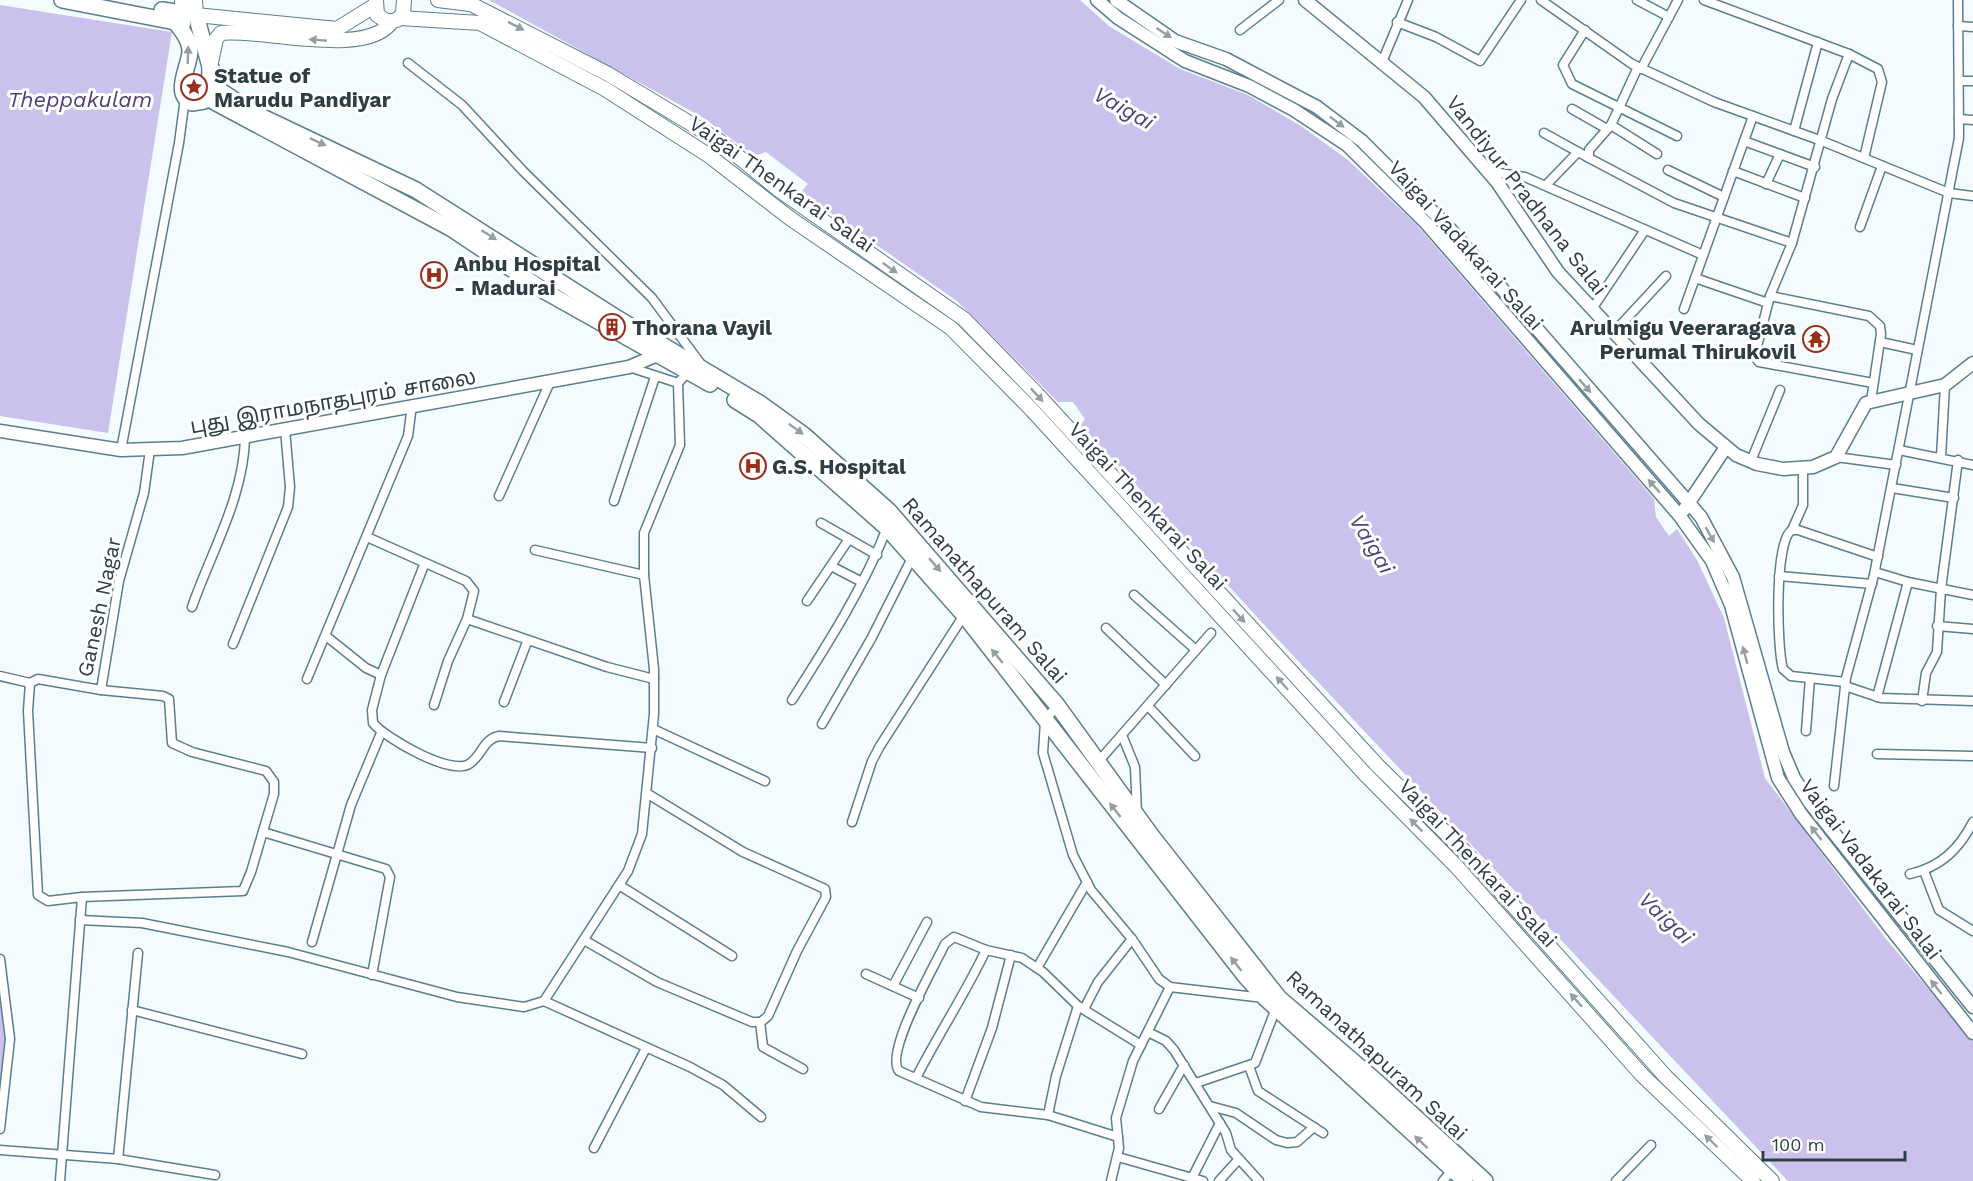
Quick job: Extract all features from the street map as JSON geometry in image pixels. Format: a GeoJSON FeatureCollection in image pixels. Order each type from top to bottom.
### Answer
{"type":"FeatureCollection","features":[{"type":"Feature","properties":{"kind":"highway"},"geometry":{"type":"LineString","coordinates":[[62,0],[175,22],[184,32],[190,49],[186,78],[181,86],[184,99],[196,104],[208,91],[210,67]]}},
{"type":"Feature","properties":{"kind":"highway"},"geometry":{"type":"LineString","coordinates":[[114,0],[189,7]]}},
{"type":"Feature","properties":{"kind":"highway","name":"Ramanathapuram Salai"},"geometry":{"type":"LineString","coordinates":[[189,7],[210,67],[229,96],[256,114],[416,190],[663,353],[682,378],[716,387],[759,416],[887,528],[964,615],[1045,721],[1270,1003],[1448,1175],[1465,1181]]}},
{"type":"Feature","properties":{"kind":"highway"},"geometry":{"type":"LineString","coordinates":[[208,91],[229,96]]}},
{"type":"Feature","properties":{"kind":"highway","name":"Ramanathapuram Salai"},"geometry":{"type":"LineString","coordinates":[[208,91],[452,229],[546,292],[663,353],[707,372],[761,404],[804,435],[889,511],[1057,705],[1137,816],[1279,998],[1376,1081],[1485,1181]]}},
{"type":"Feature","properties":{"kind":"main road"},"geometry":{"type":"LineString","coordinates":[[210,67],[216,39],[221,33],[335,41],[381,32],[405,10],[404,0]]}},
{"type":"Feature","properties":{"kind":"main road","name":"Vaigai Thenkarai Salai"},"geometry":{"type":"LineString","coordinates":[[438,0],[467,2],[609,74],[718,140],[779,190],[964,319],[1037,394],[1377,765],[1468,855],[1666,1077],[1772,1181]]}},
{"type":"Feature","properties":{"kind":"main road"},"geometry":{"type":"LineString","coordinates":[[184,32],[189,7],[337,29],[375,3],[380,18],[396,20]]}},
{"type":"Feature","properties":{"kind":"main road","name":"Vaigai Thenkarai Salai"},"geometry":{"type":"LineString","coordinates":[[396,20],[480,23],[604,89],[708,155],[791,219],[951,328],[1032,410],[1364,773],[1456,866],[1642,1075],[1753,1181]]}},
{"type":"Feature","properties":{"kind":"street","name":"Vaigai Vadakarai Salai"},"geometry":{"type":"LineString","coordinates":[[1097,0],[1118,18],[1185,61],[1249,86],[1294,110],[1347,146],[1426,223],[1679,515],[1712,561],[1731,605],[1778,778],[1801,814],[1973,1033]]}},
{"type":"Feature","properties":{"kind":"street","name":"Vaigai Vadakarai Salai"},"geometry":{"type":"LineString","coordinates":[[1116,0],[1175,41],[1259,74],[1317,107],[1362,141],[1450,229],[1701,517],[1733,577],[1783,752],[1794,778],[1875,886],[1973,1007]]}},
{"type":"Feature","properties":{"kind":"street"},"geometry":{"type":"LineString","coordinates":[[1240,30],[1279,0]]}},
{"type":"Feature","properties":{"kind":"street","name":"Vandiyur Pradhana Salai"},"geometry":{"type":"LineString","coordinates":[[1305,0],[1424,97],[1487,171],[1558,272],[1699,424],[1736,455],[1783,469],[1813,467],[1836,457]]}},
{"type":"Feature","properties":{"kind":"street"},"geometry":{"type":"LineString","coordinates":[[1382,62],[1408,0]]}},
{"type":"Feature","properties":{"kind":"street"},"geometry":{"type":"LineString","coordinates":[[1397,22],[1436,38],[1480,61],[1521,0]]}},
{"type":"Feature","properties":{"kind":"street"},"geometry":{"type":"LineString","coordinates":[[1541,0],[1640,68],[1714,102],[1822,141],[1949,193],[1973,196]]}},
{"type":"Feature","properties":{"kind":"street"},"geometry":{"type":"LineString","coordinates":[[1637,0],[1669,17]]}},
{"type":"Feature","properties":{"kind":"street"},"geometry":{"type":"LineString","coordinates":[[1589,158],[1589,150],[1609,127],[1620,109],[1678,0]]}},
{"type":"Feature","properties":{"kind":"street"},"geometry":{"type":"LineString","coordinates":[[1704,0],[1849,54],[1878,69],[1882,74],[1882,82],[1864,158]]}},
{"type":"Feature","properties":{"kind":"street"},"geometry":{"type":"LineString","coordinates":[[1834,786],[1845,684],[1875,572],[1949,193],[1959,119],[1958,0]]}},
{"type":"Feature","properties":{"kind":"street"},"geometry":{"type":"LineString","coordinates":[[1958,26],[1973,27]]}},
{"type":"Feature","properties":{"kind":"street"},"geometry":{"type":"LineString","coordinates":[[1585,30],[1563,65],[1572,84],[1677,136]]}},
{"type":"Feature","properties":{"kind":"street"},"geometry":{"type":"LineString","coordinates":[[1794,131],[1818,42]]}},
{"type":"Feature","properties":{"kind":"street"},"geometry":{"type":"LineString","coordinates":[[1849,54],[1832,99],[1815,167],[1792,243],[1769,299],[1756,358],[1760,362],[1873,382]]}},
{"type":"Feature","properties":{"kind":"street"},"geometry":{"type":"LineString","coordinates":[[408,63],[462,105],[523,171],[652,298],[716,387]]}},
{"type":"Feature","properties":{"kind":"street"},"geometry":{"type":"LineString","coordinates":[[1960,81],[1973,81]]}},
{"type":"Feature","properties":{"kind":"street"},"geometry":{"type":"LineString","coordinates":[[121,450],[179,143],[184,99]]}},
{"type":"Feature","properties":{"kind":"street"},"geometry":{"type":"LineString","coordinates":[[1572,109],[1657,154]]}},
{"type":"Feature","properties":{"kind":"street"},"geometry":{"type":"LineString","coordinates":[[1684,309],[1753,116]]}},
{"type":"Feature","properties":{"kind":"street"},"geometry":{"type":"LineString","coordinates":[[1959,119],[1973,120]]}},
{"type":"Feature","properties":{"kind":"street"},"geometry":{"type":"LineString","coordinates":[[1544,133],[1674,203],[1792,243]]}},
{"type":"Feature","properties":{"kind":"street"},"geometry":{"type":"LineString","coordinates":[[1744,141],[1815,167]]}},
{"type":"Feature","properties":{"kind":"street"},"geometry":{"type":"LineString","coordinates":[[1546,185],[1578,152]]}},
{"type":"Feature","properties":{"kind":"street"},"geometry":{"type":"LineString","coordinates":[[1766,184],[1780,154]]}},
{"type":"Feature","properties":{"kind":"street"},"geometry":{"type":"LineString","coordinates":[[1860,226],[1882,166]]}},
{"type":"Feature","properties":{"kind":"street"},"geometry":{"type":"LineString","coordinates":[[1668,170],[1724,197]]}},
{"type":"Feature","properties":{"kind":"street"},"geometry":{"type":"LineString","coordinates":[[1487,171],[1524,177],[1546,185],[1703,255]]}},
{"type":"Feature","properties":{"kind":"street"},"geometry":{"type":"LineString","coordinates":[[1734,171],[1805,198]]}},
{"type":"Feature","properties":{"kind":"street"},"geometry":{"type":"LineString","coordinates":[[1592,309],[1645,230]]}},
{"type":"Feature","properties":{"kind":"street"},"geometry":{"type":"LineString","coordinates":[[1614,332],[1666,276]]}},
{"type":"Feature","properties":{"kind":"street"},"geometry":{"type":"LineString","coordinates":[[1695,278],[1769,299],[1869,316],[1880,326],[1880,342],[1871,401]]}},
{"type":"Feature","properties":{"kind":"street"},"geometry":{"type":"LineString","coordinates":[[1880,342],[1917,350]]}},
{"type":"Feature","properties":{"kind":"street","name":"புது இராமநாதபுரம் சாலை"},"geometry":{"type":"LineString","coordinates":[[0,430],[121,450],[182,448],[629,367],[663,353]]}},
{"type":"Feature","properties":{"kind":"street"},"geometry":{"type":"LineString","coordinates":[[1896,465],[1836,457],[1852,433],[1862,407],[1871,401],[1945,385],[1973,363]]}},
{"type":"Feature","properties":{"kind":"street"},"geometry":{"type":"LineString","coordinates":[[80,920],[142,923],[288,952],[457,997],[525,1007],[544,1001],[628,871],[642,834],[648,794],[654,679],[651,624],[644,575],[644,533],[680,445],[682,378],[655,377],[629,367]]}},
{"type":"Feature","properties":{"kind":"street"},"geometry":{"type":"LineString","coordinates":[[614,501],[655,377]]}},
{"type":"Feature","properties":{"kind":"street"},"geometry":{"type":"LineString","coordinates":[[499,496],[550,382]]}},
{"type":"Feature","properties":{"kind":"street"},"geometry":{"type":"LineString","coordinates":[[1941,457],[1945,385]]}},
{"type":"Feature","properties":{"kind":"street"},"geometry":{"type":"LineString","coordinates":[[1751,461],[1780,390]]}},
{"type":"Feature","properties":{"kind":"street"},"geometry":{"type":"LineString","coordinates":[[307,679],[408,436],[411,405]]}},
{"type":"Feature","properties":{"kind":"street"},"geometry":{"type":"LineString","coordinates":[[232,644],[288,507],[290,487],[285,429]]}},
{"type":"Feature","properties":{"kind":"street"},"geometry":{"type":"LineString","coordinates":[[192,608],[239,483],[245,459],[245,437]]}},
{"type":"Feature","properties":{"kind":"street"},"geometry":{"type":"LineString","coordinates":[[1679,515],[1689,505],[1726,447]]}},
{"type":"Feature","properties":{"kind":"street","name":"Ganesh Nagar"},"geometry":{"type":"LineString","coordinates":[[0,676],[30,683],[38,679],[101,690],[119,581],[144,493],[150,450]]}},
{"type":"Feature","properties":{"kind":"street"},"geometry":{"type":"LineString","coordinates":[[1899,450],[1958,460],[1973,465]]}},
{"type":"Feature","properties":{"kind":"street"},"geometry":{"type":"LineString","coordinates":[[1922,701],[1926,673],[1937,652],[1941,589],[1958,460]]}},
{"type":"Feature","properties":{"kind":"street"},"geometry":{"type":"LineString","coordinates":[[1803,468],[1803,505],[1792,530],[1786,537],[1779,576],[1783,669],[1791,676],[1845,684],[1877,697],[1922,701],[1973,700]]}},
{"type":"Feature","properties":{"kind":"street"},"geometry":{"type":"LineString","coordinates":[[1892,488],[1954,498]]}},
{"type":"Feature","properties":{"kind":"street"},"geometry":{"type":"LineString","coordinates":[[821,523],[877,555]]}},
{"type":"Feature","properties":{"kind":"street"},"geometry":{"type":"LineString","coordinates":[[792,700],[877,555],[887,528]]}},
{"type":"Feature","properties":{"kind":"street"},"geometry":{"type":"LineString","coordinates":[[1792,530],[1878,557]]}},
{"type":"Feature","properties":{"kind":"street"},"geometry":{"type":"LineString","coordinates":[[367,537],[471,585],[473,600],[448,661],[434,705]]}},
{"type":"Feature","properties":{"kind":"street"},"geometry":{"type":"LineString","coordinates":[[807,601],[849,539]]}},
{"type":"Feature","properties":{"kind":"street"},"geometry":{"type":"LineString","coordinates":[[535,550],[644,575]]}},
{"type":"Feature","properties":{"kind":"street"},"geometry":{"type":"LineString","coordinates":[[822,724],[876,629],[912,558]]}},
{"type":"Feature","properties":{"kind":"street"},"geometry":{"type":"LineString","coordinates":[[424,565],[381,675],[372,710],[373,723],[381,733],[447,766],[459,767],[467,766],[475,760],[487,741],[499,735],[652,748]]}},
{"type":"Feature","properties":{"kind":"street"},"geometry":{"type":"LineString","coordinates":[[831,566],[862,582]]}},
{"type":"Feature","properties":{"kind":"street"},"geometry":{"type":"LineString","coordinates":[[1875,572],[1908,582],[1973,595]]}},
{"type":"Feature","properties":{"kind":"street"},"geometry":{"type":"LineString","coordinates":[[1779,576],[1872,584]]}},
{"type":"Feature","properties":{"kind":"street"},"geometry":{"type":"LineString","coordinates":[[1877,697],[1908,582]]}},
{"type":"Feature","properties":{"kind":"street"},"geometry":{"type":"LineString","coordinates":[[1134,595],[1196,650]]}},
{"type":"Feature","properties":{"kind":"street"},"geometry":{"type":"LineString","coordinates":[[852,822],[872,761],[880,746],[964,615]]}},
{"type":"Feature","properties":{"kind":"street"},"geometry":{"type":"LineString","coordinates":[[467,619],[527,642],[654,679]]}},
{"type":"Feature","properties":{"kind":"street"},"geometry":{"type":"LineString","coordinates":[[1937,626],[1973,629]]}},
{"type":"Feature","properties":{"kind":"street"},"geometry":{"type":"LineString","coordinates":[[1106,628],[1166,685]]}},
{"type":"Feature","properties":{"kind":"street"},"geometry":{"type":"LineString","coordinates":[[1098,762],[1211,633]]}},
{"type":"Feature","properties":{"kind":"street"},"geometry":{"type":"LineString","coordinates":[[326,636],[366,668],[381,675]]}},
{"type":"Feature","properties":{"kind":"street"},"geometry":{"type":"LineString","coordinates":[[504,702],[527,642]]}},
{"type":"Feature","properties":{"kind":"street"},"geometry":{"type":"LineString","coordinates":[[1806,731],[1810,678]]}},
{"type":"Feature","properties":{"kind":"street"},"geometry":{"type":"LineString","coordinates":[[30,683],[28,711],[38,895],[48,901],[82,897],[243,891],[274,794],[274,782],[266,771],[178,748],[170,738],[171,705],[169,699],[163,696],[101,690]]}},
{"type":"Feature","properties":{"kind":"street"},"geometry":{"type":"LineString","coordinates":[[1057,705],[1045,721],[1043,753],[1073,855],[1087,882],[1132,939],[1159,979],[1170,987],[1270,1003],[1258,1058],[1249,1066],[1196,1083]]}},
{"type":"Feature","properties":{"kind":"street"},"geometry":{"type":"LineString","coordinates":[[1148,706],[1196,756]]}},
{"type":"Feature","properties":{"kind":"street"},"geometry":{"type":"LineString","coordinates":[[653,729],[765,781]]}},
{"type":"Feature","properties":{"kind":"street"},"geometry":{"type":"LineString","coordinates":[[312,942],[351,805],[381,733]]}},
{"type":"Feature","properties":{"kind":"street"},"geometry":{"type":"LineString","coordinates":[[1122,735],[1135,767],[1137,816]]}},
{"type":"Feature","properties":{"kind":"street"},"geometry":{"type":"LineString","coordinates":[[1877,754],[1973,756]]}},
{"type":"Feature","properties":{"kind":"street"},"geometry":{"type":"LineString","coordinates":[[584,940],[657,982],[752,1022],[760,1022],[768,1016],[797,951],[826,897],[827,891],[743,852],[648,794]]}},
{"type":"Feature","properties":{"kind":"street"},"geometry":{"type":"LineString","coordinates":[[1910,874],[1924,871],[1951,855],[1972,828]]}},
{"type":"Feature","properties":{"kind":"street"},"geometry":{"type":"LineString","coordinates":[[263,832],[385,868],[390,877],[372,975]]}},
{"type":"Feature","properties":{"kind":"street"},"geometry":{"type":"LineString","coordinates":[[1924,871],[1939,910],[1973,932]]}},
{"type":"Feature","properties":{"kind":"street"},"geometry":{"type":"LineString","coordinates":[[1037,968],[1087,882]]}},
{"type":"Feature","properties":{"kind":"street"},"geometry":{"type":"LineString","coordinates":[[619,885],[732,956]]}},
{"type":"Feature","properties":{"kind":"street"},"geometry":{"type":"LineString","coordinates":[[60,1181],[82,897]]}},
{"type":"Feature","properties":{"kind":"street"},"geometry":{"type":"LineString","coordinates":[[893,986],[927,922]]}},
{"type":"Feature","properties":{"kind":"street"},"geometry":{"type":"LineString","coordinates":[[1118,1137],[1048,1115],[990,1109],[965,1101],[899,1071],[895,1058],[907,1021],[950,939],[959,938],[986,950],[1011,954],[1037,968],[1081,1008],[1141,1045]]}},
{"type":"Feature","properties":{"kind":"street"},"geometry":{"type":"LineString","coordinates":[[1048,1115],[1056,1077],[1081,1008],[1132,939]]}},
{"type":"Feature","properties":{"kind":"street"},"geometry":{"type":"LineString","coordinates":[[916,1078],[986,950]]}},
{"type":"Feature","properties":{"kind":"street"},"geometry":{"type":"LineString","coordinates":[[118,1159],[138,952]]}},
{"type":"Feature","properties":{"kind":"street"},"geometry":{"type":"LineString","coordinates":[[965,1101],[992,1028],[1011,954]]}},
{"type":"Feature","properties":{"kind":"street"},"geometry":{"type":"LineString","coordinates":[[0,959],[10,1039],[0,1129]]}},
{"type":"Feature","properties":{"kind":"street"},"geometry":{"type":"LineString","coordinates":[[866,974],[919,998]]}},
{"type":"Feature","properties":{"kind":"street"},"geometry":{"type":"LineString","coordinates":[[1111,1181],[1118,1157],[1116,1118],[1133,1061],[1170,987]]}},
{"type":"Feature","properties":{"kind":"street"},"geometry":{"type":"LineString","coordinates":[[544,1001],[690,1067],[723,1085],[761,1117]]}},
{"type":"Feature","properties":{"kind":"street"},"geometry":{"type":"LineString","coordinates":[[132,1010],[302,1054]]}},
{"type":"Feature","properties":{"kind":"street"},"geometry":{"type":"LineString","coordinates":[[760,1022],[763,1047],[803,1069]]}},
{"type":"Feature","properties":{"kind":"street"},"geometry":{"type":"LineString","coordinates":[[1148,1032],[1166,1041],[1184,1065],[1220,1123],[1238,1160],[1259,1181]]}},
{"type":"Feature","properties":{"kind":"street"},"geometry":{"type":"LineString","coordinates":[[594,1148],[646,1048]]}},
{"type":"Feature","properties":{"kind":"street"},"geometry":{"type":"LineString","coordinates":[[1159,1109],[1184,1065]]}},
{"type":"Feature","properties":{"kind":"street"},"geometry":{"type":"LineString","coordinates":[[1249,1066],[1258,1091],[1323,1133]]}},
{"type":"Feature","properties":{"kind":"street"},"geometry":{"type":"LineString","coordinates":[[1210,1106],[1236,1113],[1276,1140],[1287,1143],[1297,1142],[1314,1127]]}},
{"type":"Feature","properties":{"kind":"street"},"geometry":{"type":"LineString","coordinates":[[1192,1178],[1220,1123]]}},
{"type":"Feature","properties":{"kind":"street"},"geometry":{"type":"LineString","coordinates":[[1616,1181],[1651,1145]]}},
{"type":"Feature","properties":{"kind":"street"},"geometry":{"type":"LineString","coordinates":[[0,1150],[118,1159],[215,1175]]}},
{"type":"Feature","properties":{"kind":"street"},"geometry":{"type":"LineString","coordinates":[[1118,1157],[1203,1181]]}},
{"type":"Feature","properties":{"kind":"street"},"geometry":{"type":"LineString","coordinates":[[1220,1181],[1238,1160]]}},
{"type":"Feature","properties":{"kind":"water","name":"Vaigai"},"geometry":{"type":"Polygon","coordinates":[[[489,0],[1080,0],[1109,26],[1180,69],[1248,95],[1301,126],[1348,160],[1416,224],[1654,499],[1656,517],[1669,536],[1677,529],[1697,560],[1724,618],[1765,778],[1886,939],[1973,1041],[1973,1181],[1788,1181],[1269,630],[1081,425],[1085,419],[1073,402],[1058,402],[957,301],[801,192],[808,184],[766,152],[754,156],[704,118],[489,0]]]}},
{"type":"Feature","properties":{"kind":"water","name":"Theppakulam"},"geometry":{"type":"Polygon","coordinates":[[[0,5],[172,32],[108,433],[0,416],[0,5]]]}},
{"type":"Feature","properties":{"kind":"waterway"},"geometry":{"type":"LineString","coordinates":[[0,1012],[3,1034],[3,1078]]}},
{"type":"Feature","properties":{"kind":"place","name":"Statue of Marudu Pandiyar"},"geometry":{"type":"Point","coordinates":[194,87]}},
{"type":"Feature","properties":{"kind":"place","name":"Anbu Hospital - Madurai"},"geometry":{"type":"Point","coordinates":[434,275]}},
{"type":"Feature","properties":{"kind":"place","name":"Thorana Vayil"},"geometry":{"type":"Point","coordinates":[612,327]}},
{"type":"Feature","properties":{"kind":"place","name":"Arulmigu Veeraragava Perumal Thirukovil"},"geometry":{"type":"Point","coordinates":[1816,339]}},
{"type":"Feature","properties":{"kind":"place","name":"G.S. Hospital"},"geometry":{"type":"Point","coordinates":[753,466]}}]}
